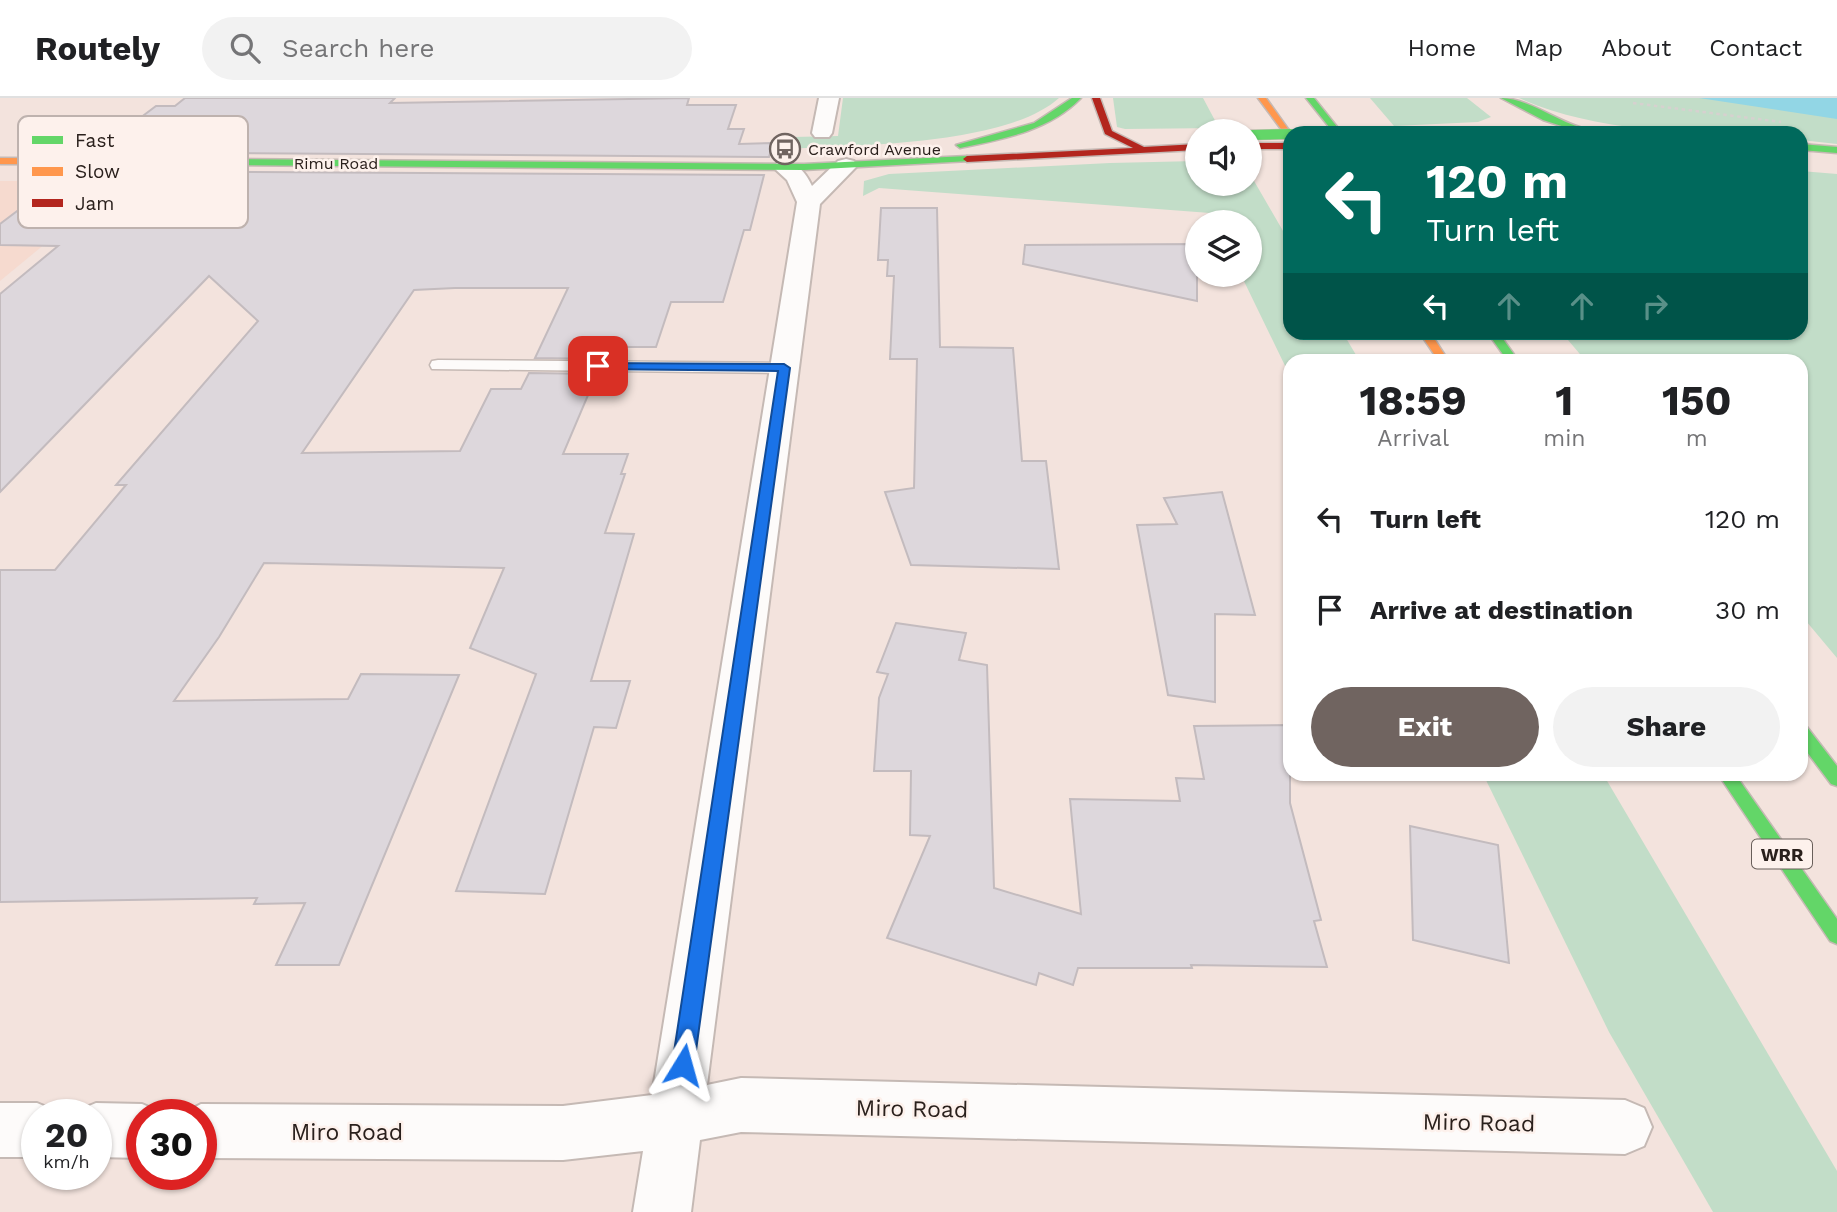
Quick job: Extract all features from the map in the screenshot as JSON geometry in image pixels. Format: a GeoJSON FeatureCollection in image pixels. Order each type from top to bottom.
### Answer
{"type":"FeatureCollection","features":[{"type":"Feature","properties":{"kind":"main road"},"geometry":{"type":"LineString","coordinates":[[960,145],[1030,129],[1065,110],[1077,98]]}},
{"type":"Feature","properties":{"kind":"main road"},"geometry":{"type":"LineString","coordinates":[[1096,98],[1105,131],[1111,137]]}},
{"type":"Feature","properties":{"kind":"main road"},"geometry":{"type":"LineString","coordinates":[[1262,98],[1283,126]]}},
{"type":"Feature","properties":{"kind":"main road"},"geometry":{"type":"LineString","coordinates":[[1310,98],[1332,126]]}},
{"type":"Feature","properties":{"kind":"main road"},"geometry":{"type":"LineString","coordinates":[[1505,98],[1569,126]]}},
{"type":"Feature","properties":{"kind":"main road"},"geometry":{"type":"LineString","coordinates":[[1489,106],[1514,126]]}},
{"type":"Feature","properties":{"kind":"main road"},"geometry":{"type":"LineString","coordinates":[[1262,135],[1283,136]]}},
{"type":"Feature","properties":{"kind":"main road"},"geometry":{"type":"LineString","coordinates":[[842,160],[960,145],[1111,137],[1148,144],[1185,137]]}},
{"type":"Feature","properties":{"kind":"main road"},"geometry":{"type":"LineString","coordinates":[[842,160],[1148,144],[1185,146]]}},
{"type":"Feature","properties":{"kind":"main road"},"geometry":{"type":"LineString","coordinates":[[1262,146],[1283,146]]}},
{"type":"Feature","properties":{"kind":"main road"},"geometry":{"type":"LineString","coordinates":[[1808,148],[1837,150]]}},
{"type":"Feature","properties":{"kind":"main road"},"geometry":{"type":"LineString","coordinates":[[1808,158],[1837,161]]}},
{"type":"Feature","properties":{"kind":"main road","name":"Rimu Road"},"geometry":{"type":"LineString","coordinates":[[673,164],[746,169],[785,168],[842,160]]}},
{"type":"Feature","properties":{"kind":"main road","name":"Rimu Road"},"geometry":{"type":"LineString","coordinates":[[248,162],[673,164],[842,160]]}},
{"type":"Feature","properties":{"kind":"main road","name":"Rimu Road"},"geometry":{"type":"LineString","coordinates":[[0,161],[18,161]]}},
{"type":"Feature","properties":{"kind":"main road"},"geometry":{"type":"LineString","coordinates":[[1808,741],[1837,779]]}},
{"type":"Feature","properties":{"kind":"main road","name":"WRR"},"geometry":{"type":"LineString","coordinates":[[1731,781],[1837,935]]}},
{"type":"Feature","properties":{"kind":"street"},"geometry":{"type":"LineString","coordinates":[[822,133],[829,98]]}},
{"type":"Feature","properties":{"kind":"street"},"geometry":{"type":"LineString","coordinates":[[662,1212],[808,202],[842,160]]}},
{"type":"Feature","properties":{"kind":"street"},"geometry":{"type":"LineString","coordinates":[[785,168],[796,176],[808,202]]}},
{"type":"Feature","properties":{"kind":"street","name":"Miro Road"},"geometry":{"type":"LineString","coordinates":[[217,1131],[563,1133],[675,1119],[741,1105],[1625,1127]]}},
{"type":"Feature","properties":{"kind":"street"},"geometry":{"type":"LineString","coordinates":[[0,1130],[21,1130]]}},
{"type":"Feature","properties":{"kind":"lane"},"geometry":{"type":"LineString","coordinates":[[438,365],[784,368]]}},
{"type":"Feature","properties":{"kind":"path"},"geometry":{"type":"LineString","coordinates":[[1627,102],[1785,122]]}},
{"type":"Feature","properties":{"kind":"shaded area"},"geometry":{"type":"Polygon","coordinates":[[[0,181],[18,181],[18,228],[64,228],[0,281],[0,181]]]}},
{"type":"Feature","properties":{"kind":"green space"},"geometry":{"type":"Polygon","coordinates":[[[843,98],[1059,98],[1035,114],[969,134],[931,140],[789,149],[793,137],[838,136],[843,98]]]}},
{"type":"Feature","properties":{"kind":"green space"},"geometry":{"type":"Polygon","coordinates":[[[1113,98],[1203,98],[1214,119],[1185,119],[1185,128],[1117,127],[1113,98]]]}},
{"type":"Feature","properties":{"kind":"green space"},"geometry":{"type":"Polygon","coordinates":[[[1370,98],[1467,98],[1491,117],[1478,122],[1394,126],[1370,98]]]}},
{"type":"Feature","properties":{"kind":"green space"},"geometry":{"type":"Polygon","coordinates":[[[1519,98],[1837,98],[1837,144],[1808,141],[1808,126],[1621,126],[1552,110],[1519,98]]]}},
{"type":"Feature","properties":{"kind":"green space"},"geometry":{"type":"Polygon","coordinates":[[[1185,161],[1185,196],[1262,195],[1283,231],[1283,340],[1347,340],[1355,354],[1283,354],[1283,362],[1247,287],[1262,287],[1262,210],[1185,211],[879,188],[863,196],[864,181],[889,174],[1185,161]]]}},
{"type":"Feature","properties":{"kind":"green space"},"geometry":{"type":"Polygon","coordinates":[[[1808,172],[1837,174],[1837,658],[1808,623],[1808,354],[1580,354],[1568,340],[1808,340],[1808,172]]]}},
{"type":"Feature","properties":{"kind":"green space"},"geometry":{"type":"Polygon","coordinates":[[[1486,781],[1607,781],[1837,1171],[1837,1212],[1713,1212],[1609,1032],[1486,781]]]}},
{"type":"Feature","properties":{"kind":"water"},"geometry":{"type":"Polygon","coordinates":[[[1699,98],[1837,98],[1837,119],[1699,98]]]}},
{"type":"Feature","properties":{"kind":"building"},"geometry":{"type":"Polygon","coordinates":[[[185,98],[395,98],[390,103],[689,98],[687,105],[736,105],[728,129],[744,129],[739,144],[773,143],[769,157],[248,153],[248,116],[143,116],[156,106],[175,106],[185,98]]]}},
{"type":"Feature","properties":{"kind":"building"},"geometry":{"type":"Polygon","coordinates":[[[248,172],[764,175],[750,230],[744,230],[723,302],[671,302],[656,347],[608,347],[603,359],[535,358],[568,288],[414,290],[302,453],[460,451],[491,389],[521,389],[529,373],[597,374],[563,454],[628,454],[621,474],[625,474],[605,533],[634,534],[591,681],[630,681],[616,728],[594,727],[545,894],[456,891],[536,674],[470,648],[504,568],[264,563],[219,637],[174,701],[348,699],[361,674],[459,675],[339,965],[276,965],[305,903],[254,904],[257,898],[0,902],[0,570],[55,570],[126,485],[116,485],[258,321],[209,276],[0,492],[0,294],[58,246],[0,245],[0,224],[18,210],[18,228],[248,228],[248,172]]]}},
{"type":"Feature","properties":{"kind":"building"},"geometry":{"type":"Polygon","coordinates":[[[881,208],[937,208],[940,347],[1013,348],[1022,461],[1046,461],[1059,569],[911,565],[885,492],[914,488],[917,359],[890,359],[894,276],[887,276],[888,260],[878,260],[881,208]]]}},
{"type":"Feature","properties":{"kind":"building"},"geometry":{"type":"Polygon","coordinates":[[[1185,244],[1185,287],[1197,287],[1197,301],[1023,264],[1025,245],[1185,244]]]}},
{"type":"Feature","properties":{"kind":"building"},"geometry":{"type":"Polygon","coordinates":[[[1222,492],[1255,615],[1215,614],[1215,702],[1168,695],[1137,525],[1177,524],[1164,498],[1222,492]]]}},
{"type":"Feature","properties":{"kind":"building"},"geometry":{"type":"Polygon","coordinates":[[[896,623],[966,633],[959,660],[987,665],[994,888],[1081,914],[1070,799],[1180,801],[1176,778],[1204,779],[1194,726],[1283,725],[1283,781],[1290,781],[1290,803],[1321,920],[1314,921],[1327,967],[1191,965],[1192,968],[1078,968],[1073,985],[1039,973],[1036,985],[887,938],[930,836],[910,835],[911,771],[874,771],[879,698],[888,674],[877,672],[896,623]]]}},
{"type":"Feature","properties":{"kind":"building"},"geometry":{"type":"Polygon","coordinates":[[[1410,826],[1498,845],[1509,963],[1413,940],[1410,826]]]}},
{"type":"Feature","properties":{"kind":"traffic: fast"},"geometry":{"type":"LineString","coordinates":[[960,145],[1007,135],[1037,124],[1064,109],[1077,98]]}},
{"type":"Feature","properties":{"kind":"traffic: fast"},"geometry":{"type":"LineString","coordinates":[[1310,98],[1332,126]]}},
{"type":"Feature","properties":{"kind":"traffic: fast"},"geometry":{"type":"LineString","coordinates":[[1505,98],[1569,126]]}},
{"type":"Feature","properties":{"kind":"traffic: fast"},"geometry":{"type":"LineString","coordinates":[[1262,135],[1283,134]]}},
{"type":"Feature","properties":{"kind":"traffic: fast"},"geometry":{"type":"LineString","coordinates":[[1808,148],[1837,150]]}},
{"type":"Feature","properties":{"kind":"traffic: fast"},"geometry":{"type":"LineString","coordinates":[[248,162],[804,167],[967,159]]}},
{"type":"Feature","properties":{"kind":"traffic: fast"},"geometry":{"type":"LineString","coordinates":[[1498,340],[1508,354]]}},
{"type":"Feature","properties":{"kind":"traffic: fast"},"geometry":{"type":"LineString","coordinates":[[1808,741],[1837,779]]}},
{"type":"Feature","properties":{"kind":"traffic: fast"},"geometry":{"type":"LineString","coordinates":[[1731,781],[1837,935]]}},
{"type":"Feature","properties":{"kind":"traffic: slow"},"geometry":{"type":"LineString","coordinates":[[1262,98],[1283,128]]}},
{"type":"Feature","properties":{"kind":"traffic: slow"},"geometry":{"type":"LineString","coordinates":[[0,161],[18,161]]}},
{"type":"Feature","properties":{"kind":"traffic: slow"},"geometry":{"type":"LineString","coordinates":[[1429,340],[1439,354]]}},
{"type":"Feature","properties":{"kind":"traffic: jam"},"geometry":{"type":"LineString","coordinates":[[1096,98],[1108,132],[1140,148]]}},
{"type":"Feature","properties":{"kind":"traffic: jam"},"geometry":{"type":"LineString","coordinates":[[1262,146],[1283,146]]}},
{"type":"Feature","properties":{"kind":"traffic: jam"},"geometry":{"type":"LineString","coordinates":[[967,159],[1185,148]]}},
{"type":"Feature","properties":{"kind":"place","name":"Crawford Avenue"},"geometry":{"type":"Point","coordinates":[785,149]}},
{"type":"Feature","properties":{"kind":"route"},"geometry":{"type":"LineString","coordinates":[[598,366],[784,368],[683,1065]]}}]}
